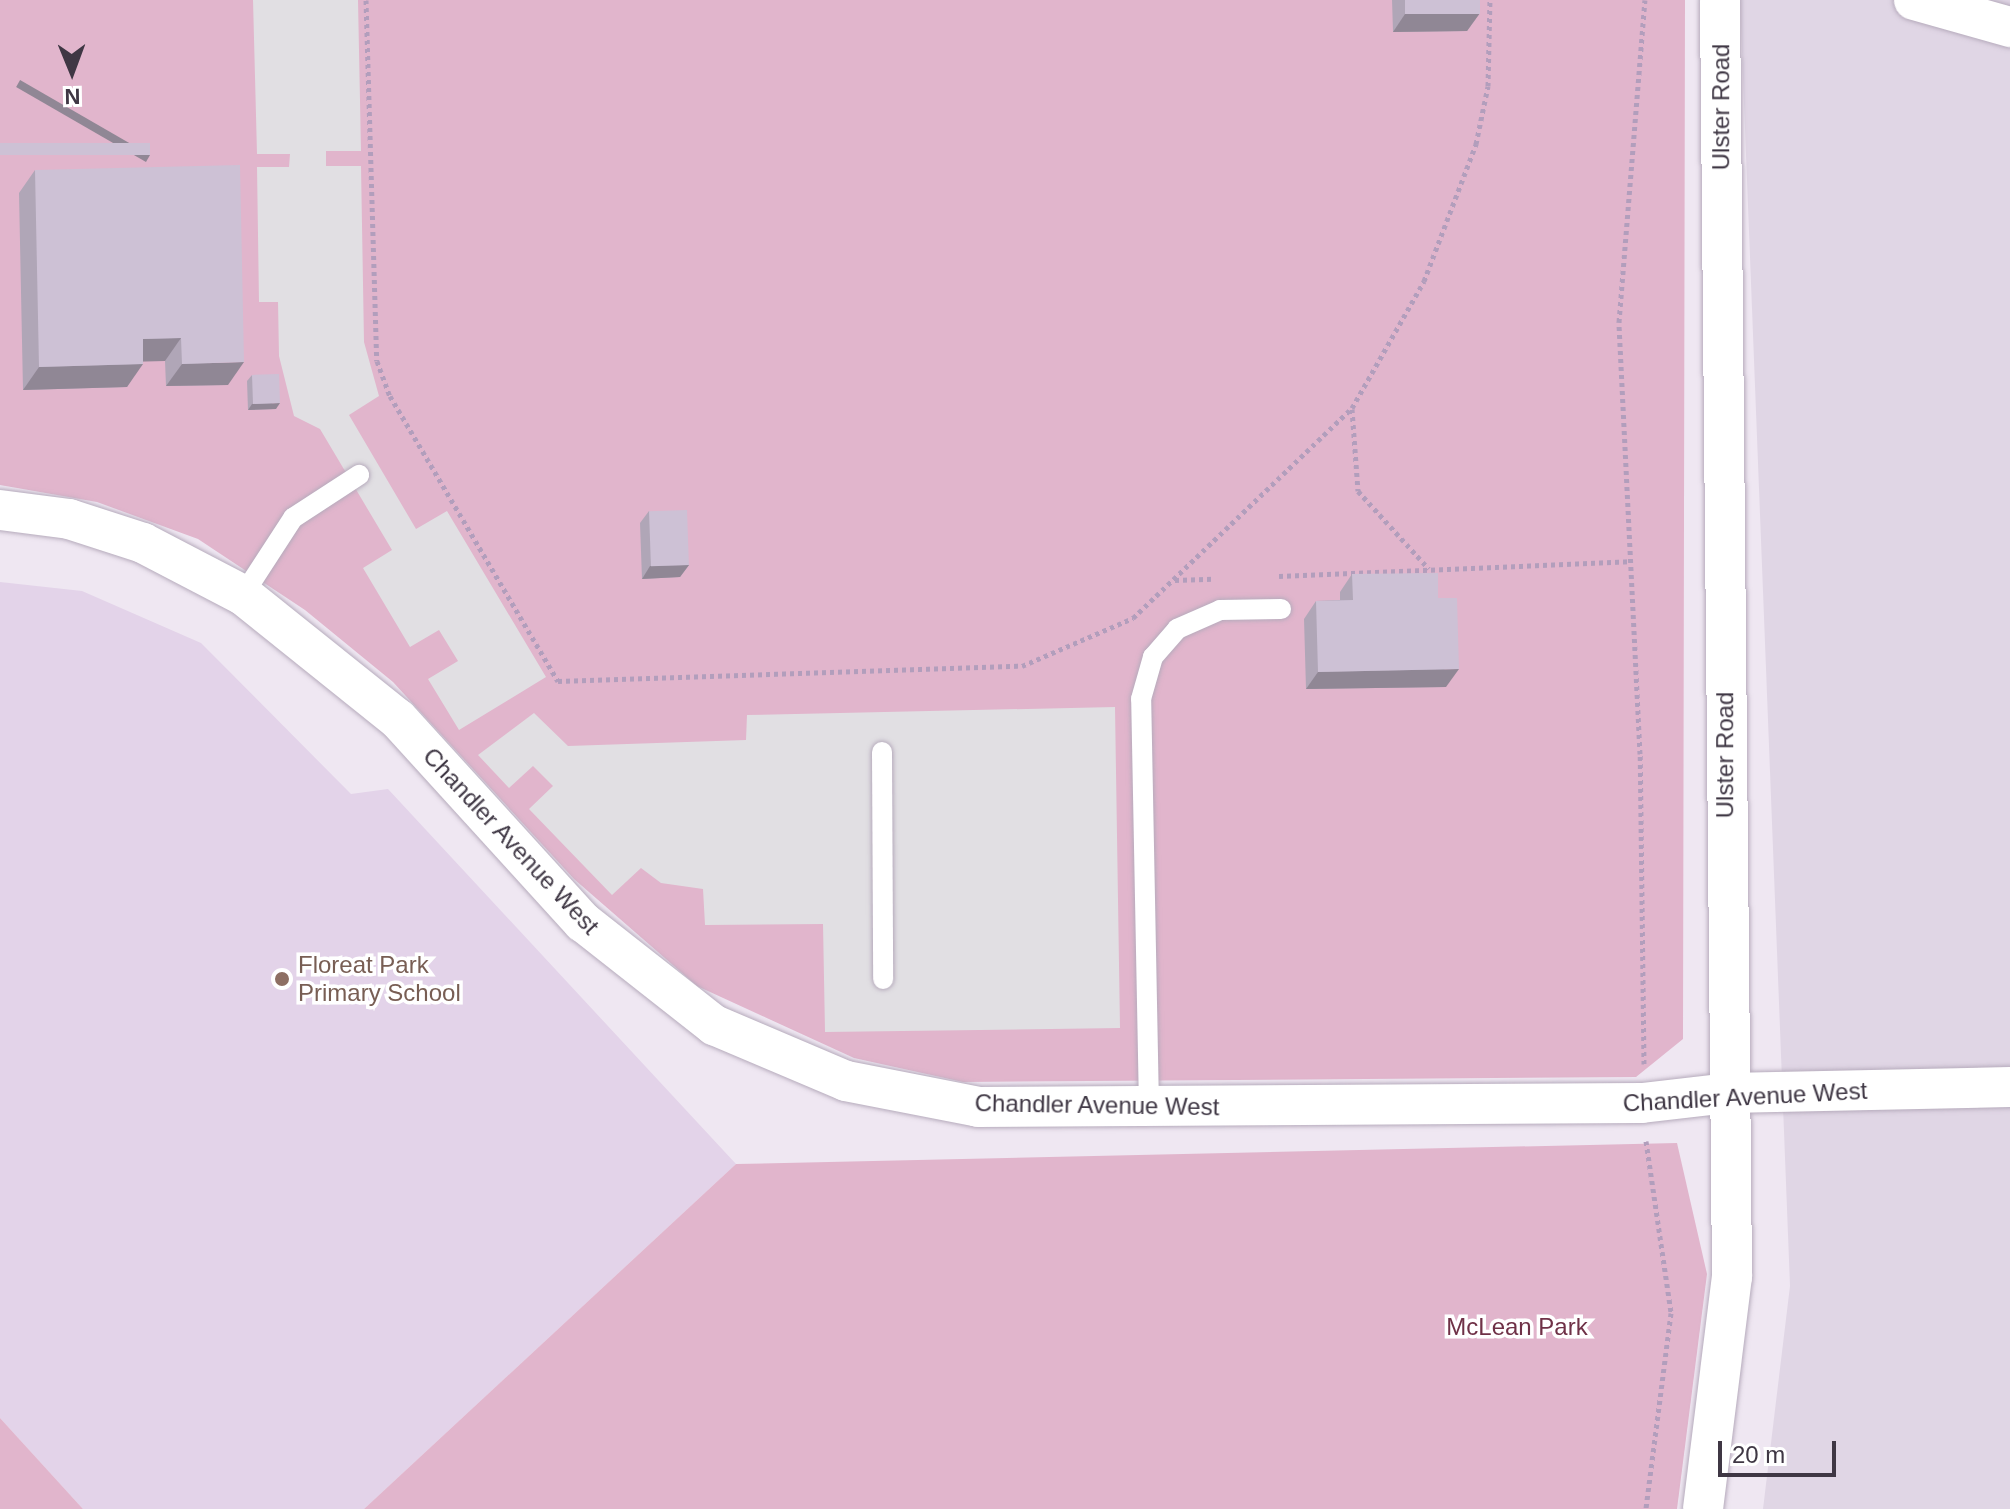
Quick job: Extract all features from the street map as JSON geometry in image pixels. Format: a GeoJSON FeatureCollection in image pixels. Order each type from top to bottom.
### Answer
{"type":"FeatureCollection","features":[{"type":"Feature","properties":{"kind":"street","name":"Ulster Road"},"geometry":{"type":"LineString","coordinates":[[1703,1509],[1732,1277],[1720,0]]}},
{"type":"Feature","properties":{"kind":"street"},"geometry":{"type":"LineString","coordinates":[[1914,0],[2010,27]]}},
{"type":"Feature","properties":{"kind":"street","name":"Chandler Avenue West"},"geometry":{"type":"LineString","coordinates":[[0,510],[69,519],[143,543],[243,595],[398,719],[583,922],[714,1025],[846,1081],[978,1107],[1642,1103],[1728,1093],[2010,1087]]}},
{"type":"Feature","properties":{"kind":"lane"},"geometry":{"type":"LineString","coordinates":[[243,595],[293,518],[359,475]]}},
{"type":"Feature","properties":{"kind":"lane"},"geometry":{"type":"LineString","coordinates":[[1149,1107],[1141,699],[1153,657],[1177,629],[1220,610],[1281,609]]}},
{"type":"Feature","properties":{"kind":"lane"},"geometry":{"type":"LineString","coordinates":[[882,752],[883,979]]}},
{"type":"Feature","properties":{"kind":"path"},"geometry":{"type":"LineString","coordinates":[[366,0],[377,361],[390,396],[558,681],[1022,666],[1133,618],[1352,408],[1424,281],[1476,144],[1488,86],[1490,0]]}},
{"type":"Feature","properties":{"kind":"path"},"geometry":{"type":"LineString","coordinates":[[1645,0],[1619,322],[1630,561],[1642,1103],[1671,1313],[1646,1509]]}},
{"type":"Feature","properties":{"kind":"path"},"geometry":{"type":"LineString","coordinates":[[1352,408],[1358,491],[1430,569]]}},
{"type":"Feature","properties":{"kind":"path"},"geometry":{"type":"LineString","coordinates":[[1264,577],[1630,561]]}},
{"type":"Feature","properties":{"kind":"path"},"geometry":{"type":"LineString","coordinates":[[1174,580],[1219,578]]}},
{"type":"Feature","properties":{"kind":"shaded area"},"geometry":{"type":"Polygon","coordinates":[[[253,0],[358,0],[361,151],[326,151],[326,166],[361,166],[364,342],[379,396],[349,415],[416,529],[447,511],[546,677],[459,730],[428,679],[458,661],[439,630],[410,647],[363,568],[392,550],[320,429],[294,416],[279,356],[278,302],[259,302],[257,167],[289,167],[290,154],[257,154],[253,0]]]}},
{"type":"Feature","properties":{"kind":"shaded area"},"geometry":{"type":"Polygon","coordinates":[[[1740,0],[2010,0],[2010,1509],[1763,1509],[1790,1286],[1740,0]]]}},
{"type":"Feature","properties":{"kind":"shaded area","name":"Floreat Park Primary School"},"geometry":{"type":"Polygon","coordinates":[[[0,582],[82,591],[201,643],[351,794],[388,789],[736,1164],[364,1509],[83,1509],[0,1418],[0,582]]]}},
{"type":"Feature","properties":{"kind":"shaded area"},"geometry":{"type":"Polygon","coordinates":[[[1115,707],[1120,1028],[825,1032],[823,924],[705,925],[703,889],[661,883],[641,868],[612,895],[529,809],[553,786],[533,766],[509,788],[478,755],[534,713],[568,746],[746,740],[747,715],[1115,707]]]}},
{"type":"Feature","properties":{"kind":"green space"},"geometry":{"type":"Polygon","coordinates":[[[0,0],[1685,0],[1683,1039],[1636,1077],[963,1082],[854,1058],[697,986],[574,879],[393,682],[305,610],[198,539],[97,502],[0,485],[0,0]]]}},
{"type":"Feature","properties":{"kind":"green space","name":"McLean Park"},"geometry":{"type":"Polygon","coordinates":[[[1677,1143],[1707,1274],[1677,1509],[364,1509],[736,1164],[1677,1143]]]}},
{"type":"Feature","properties":{"kind":"green space"},"geometry":{"type":"Polygon","coordinates":[[[0,1418],[83,1509],[0,1509],[0,1418]]]}},
{"type":"Feature","properties":{"kind":"building"},"geometry":{"type":"Polygon","coordinates":[[[1405,0],[1480,0],[1480,14],[1405,14],[1405,0]]]}},
{"type":"Feature","properties":{"kind":"building"},"geometry":{"type":"Polygon","coordinates":[[[0,143],[150,143],[150,155],[0,155],[0,143]]]}},
{"type":"Feature","properties":{"kind":"building"},"geometry":{"type":"Polygon","coordinates":[[[240,165],[244,362],[182,364],[181,338],[143,339],[143,364],[39,367],[35,170],[240,165]]]}},
{"type":"Feature","properties":{"kind":"building"},"geometry":{"type":"Polygon","coordinates":[[[279,374],[280,403],[253,404],[252,375],[279,374]]]}},
{"type":"Feature","properties":{"kind":"building"},"geometry":{"type":"Polygon","coordinates":[[[687,510],[689,565],[651,566],[649,511],[687,510]]]}},
{"type":"Feature","properties":{"kind":"building"},"geometry":{"type":"Polygon","coordinates":[[[1438,573],[1438,598],[1457,598],[1459,669],[1318,672],[1316,601],[1353,600],[1352,574],[1438,573]]]}},
{"type":"Feature","properties":{"kind":"place","name":"Floreat Park Primary School"},"geometry":{"type":"Point","coordinates":[282,979]}}]}
